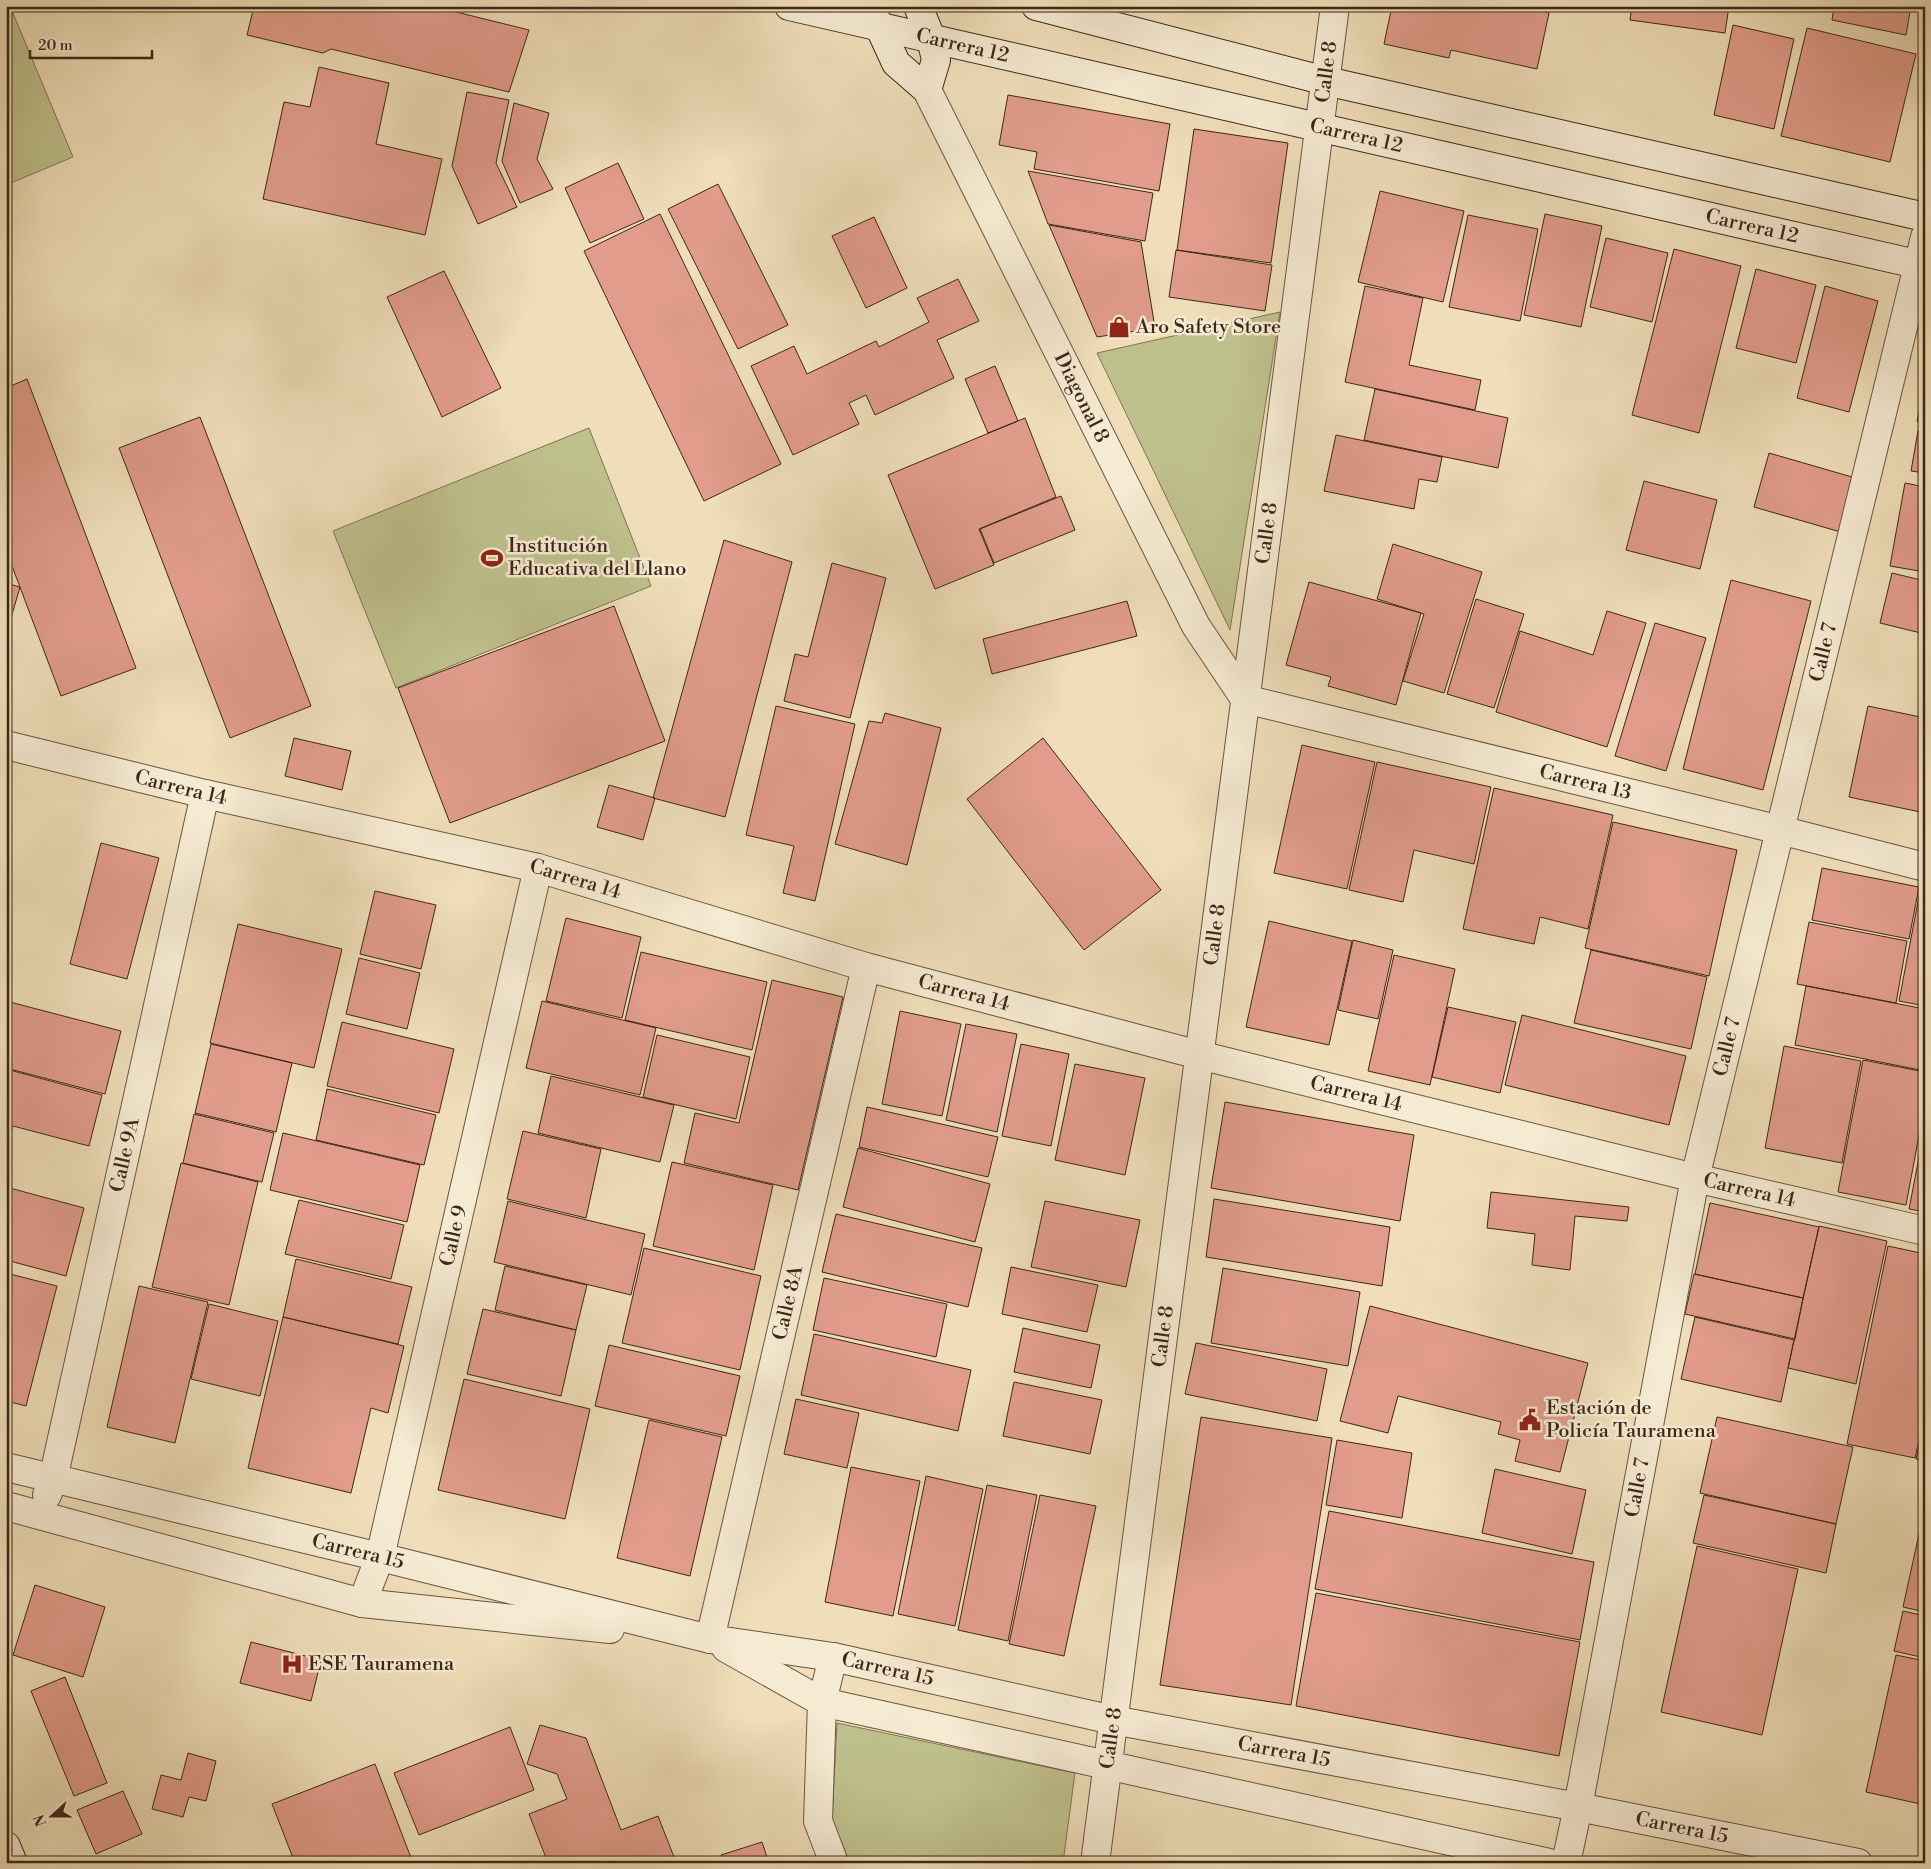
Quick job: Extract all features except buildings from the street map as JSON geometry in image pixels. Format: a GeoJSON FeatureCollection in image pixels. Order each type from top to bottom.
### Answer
{"type":"FeatureCollection","features":[{"type":"Feature","properties":{"kind":"street","name":"Carrera 12"},"geometry":{"type":"LineString","coordinates":[[789,6],[875,17],[931,38],[1921,265]]}},
{"type":"Feature","properties":{"kind":"street"},"geometry":{"type":"LineString","coordinates":[[918,6],[931,38],[936,60],[927,90]]}},
{"type":"Feature","properties":{"kind":"street"},"geometry":{"type":"LineString","coordinates":[[1036,6],[1326,81],[1925,217]]}},
{"type":"Feature","properties":{"kind":"street","name":"Calle 8"},"geometry":{"type":"LineString","coordinates":[[1095,1863],[1335,6]]}},
{"type":"Feature","properties":{"kind":"street","name":"Diagonal 8"},"geometry":{"type":"LineString","coordinates":[[875,17],[896,64],[927,90],[1196,626],[1245,699]]}},
{"type":"Feature","properties":{"kind":"street","name":"Calle 7"},"geometry":{"type":"LineString","coordinates":[[1566,1863],[1695,1178],[1921,265],[1925,237]]}},
{"type":"Feature","properties":{"kind":"street","name":"Carrera 13"},"geometry":{"type":"LineString","coordinates":[[1245,699],[1780,830],[1925,868]]}},
{"type":"Feature","properties":{"kind":"street","name":"Carrera 14"},"geometry":{"type":"LineString","coordinates":[[6,745],[205,794],[538,868],[866,967],[1199,1055],[1695,1178],[1925,1231]]}},
{"type":"Feature","properties":{"kind":"street","name":"Calle 9A"},"geometry":{"type":"LineString","coordinates":[[39,1515],[53,1479],[205,794]]}},
{"type":"Feature","properties":{"kind":"street","name":"Calle 9"},"geometry":{"type":"LineString","coordinates":[[362,1603],[380,1557],[538,868]]}},
{"type":"Feature","properties":{"kind":"street","name":"Calle 8A"},"geometry":{"type":"LineString","coordinates":[[710,1639],[866,967]]}},
{"type":"Feature","properties":{"kind":"street","name":"Carrera 15"},"geometry":{"type":"LineString","coordinates":[[6,1467],[710,1639],[822,1702],[1549,1863]]}},
{"type":"Feature","properties":{"kind":"street","name":"Carrera 15"},"geometry":{"type":"LineString","coordinates":[[6,1506],[362,1603],[710,1639],[833,1657],[1113,1720],[1578,1807],[1858,1863]]}},
{"type":"Feature","properties":{"kind":"street"},"geometry":{"type":"LineString","coordinates":[[833,1657],[822,1702],[818,1821],[834,1863]]}},
{"type":"Feature","properties":{"kind":"street"},"geometry":{"type":"LineString","coordinates":[[6,1846],[13,1863]]}},
{"type":"Feature","properties":{"kind":"green space"},"geometry":{"type":"Polygon","coordinates":[[[6,6],[10,6],[73,157],[6,185],[6,6]]]}},
{"type":"Feature","properties":{"kind":"green space"},"geometry":{"type":"Polygon","coordinates":[[[1280,312],[1230,630],[1097,353],[1280,312]]]}},
{"type":"Feature","properties":{"kind":"green space","name":"Institución Educativa del Llano"},"geometry":{"type":"Polygon","coordinates":[[[589,428],[651,586],[396,688],[333,531],[589,428]]]}},
{"type":"Feature","properties":{"kind":"green space"},"geometry":{"type":"Polygon","coordinates":[[[837,1723],[1075,1773],[1063,1863],[850,1863],[832,1820],[837,1723]]]}},
{"type":"Feature","properties":{"kind":"place","name":"Aro Safety Store"},"geometry":{"type":"Point","coordinates":[1119,327]}},
{"type":"Feature","properties":{"kind":"place","name":"Institución Educativa del Llano"},"geometry":{"type":"Point","coordinates":[492,558]}},
{"type":"Feature","properties":{"kind":"place","name":"Estación de Policía Tauramena"},"geometry":{"type":"Point","coordinates":[1530,1420]}},
{"type":"Feature","properties":{"kind":"place","name":"ESE Tauramena"},"geometry":{"type":"Point","coordinates":[292,1664]}}]}
